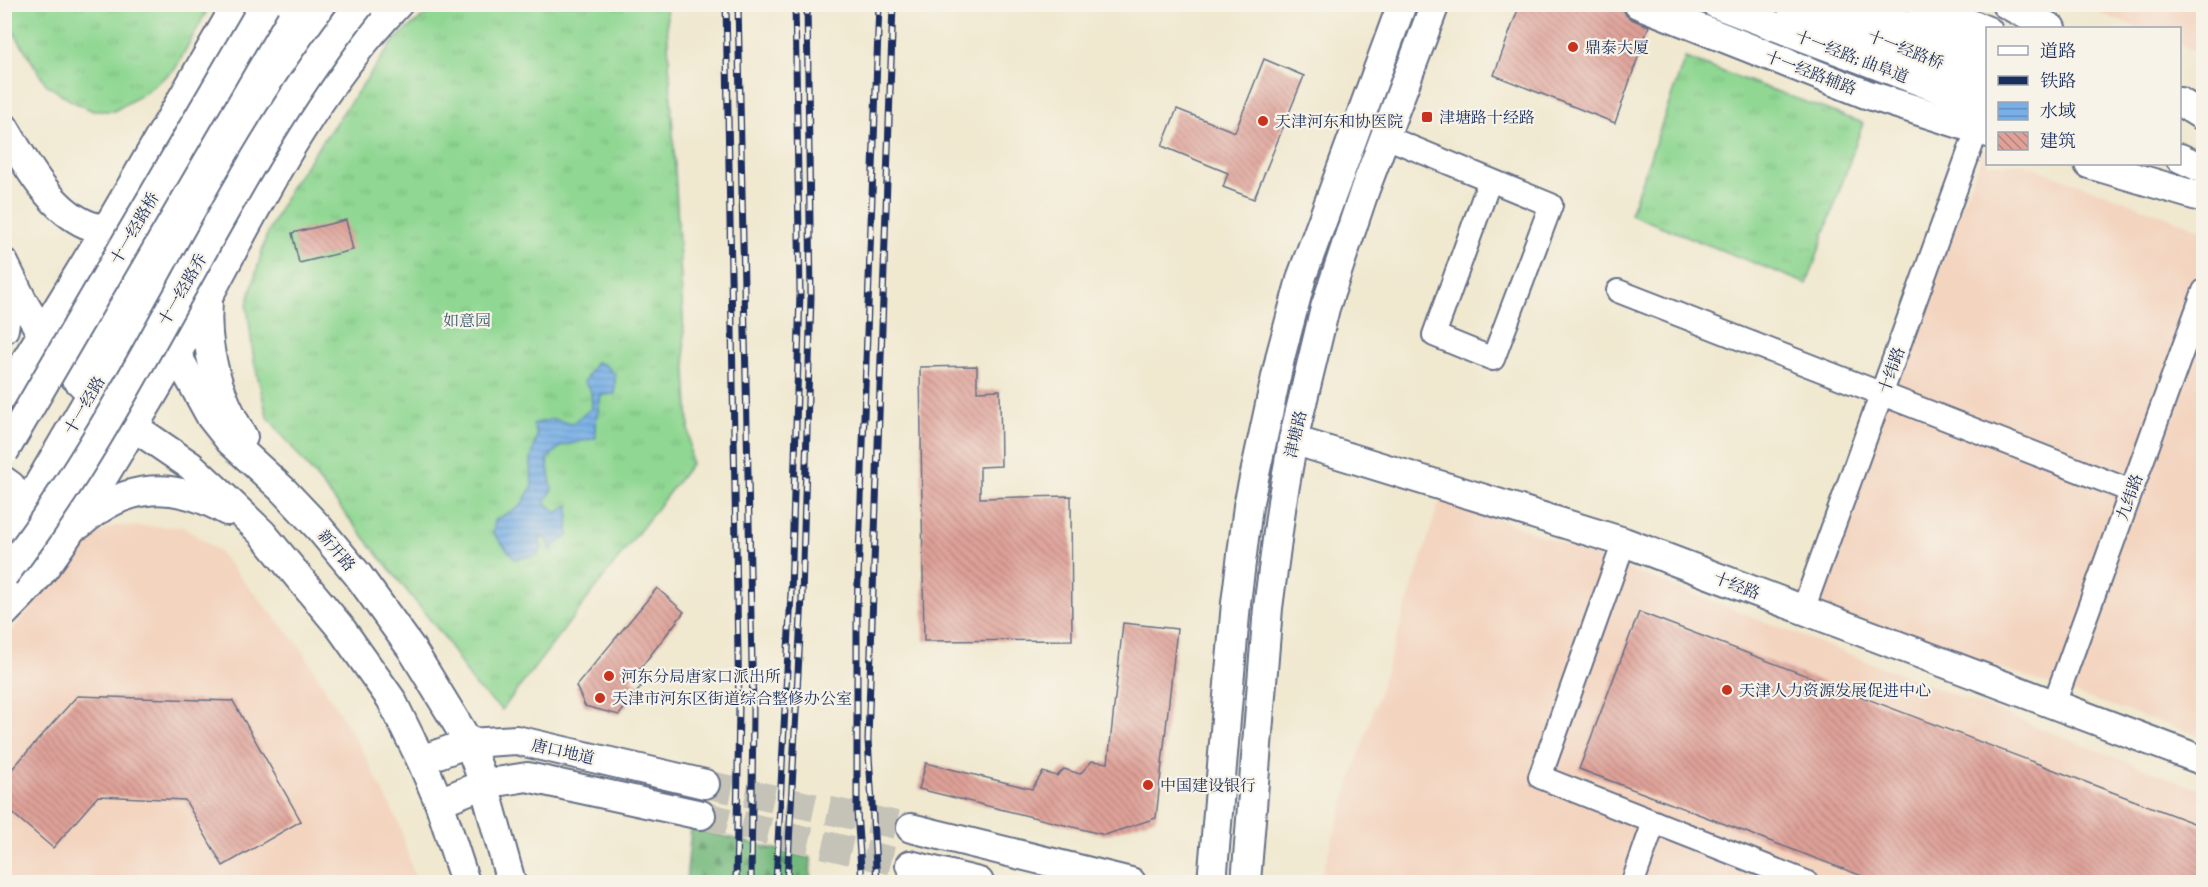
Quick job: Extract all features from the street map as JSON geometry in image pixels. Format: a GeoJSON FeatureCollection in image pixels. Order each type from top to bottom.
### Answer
{"type":"FeatureCollection","features":[{"type":"Feature","properties":{"kind":"main road"},"geometry":{"type":"LineString","coordinates":[[4,396],[106,229],[237,4]]}},
{"type":"Feature","properties":{"kind":"main road","name":"十一经路桥"},"geometry":{"type":"LineString","coordinates":[[4,452],[265,4]]}},
{"type":"Feature","properties":{"kind":"main road","name":"十一经路桥"},"geometry":{"type":"LineString","coordinates":[[177,224],[274,35],[295,4]]}},
{"type":"Feature","properties":{"kind":"main road"},"geometry":{"type":"LineString","coordinates":[[4,127],[30,171],[48,194],[86,224],[106,229],[149,224],[177,224],[322,4]]}},
{"type":"Feature","properties":{"kind":"main road","name":"十一经路乔"},"geometry":{"type":"LineString","coordinates":[[4,575],[40,529],[84,460],[283,115],[320,56],[360,4]]}},
{"type":"Feature","properties":{"kind":"main road"},"geometry":{"type":"LineString","coordinates":[[4,613],[35,580],[68,535],[134,428],[177,355],[293,142],[348,63],[398,4]]}},
{"type":"Feature","properties":{"kind":"main road","name":"津塘路"},"geometry":{"type":"LineString","coordinates":[[1212,882],[1236,603],[1248,506],[1263,430],[1290,315],[1302,276],[1402,4]]}},
{"type":"Feature","properties":{"kind":"main road","name":"津塘路"},"geometry":{"type":"LineString","coordinates":[[1246,882],[1268,608],[1293,440],[1325,308],[1365,189],[1435,4]]}},
{"type":"Feature","properties":{"kind":"main road","name":"十一经路辅路"},"geometry":{"type":"LineString","coordinates":[[1638,4],[1866,94],[1984,123]]}},
{"type":"Feature","properties":{"kind":"main road","name":"十一经路; 曲阜道"},"geometry":{"type":"LineString","coordinates":[[1716,4],[1984,123]]}},
{"type":"Feature","properties":{"kind":"main road","name":"十一经路桥"},"geometry":{"type":"LineString","coordinates":[[1790,4],[1986,80]]}},
{"type":"Feature","properties":{"kind":"main road","name":"十一经路桥"},"geometry":{"type":"LineString","coordinates":[[1850,4],[1986,56]]}},
{"type":"Feature","properties":{"kind":"main road"},"geometry":{"type":"LineString","coordinates":[[1921,4],[1986,30]]}},
{"type":"Feature","properties":{"kind":"main road"},"geometry":{"type":"LineString","coordinates":[[2006,4],[2049,27]]}},
{"type":"Feature","properties":{"kind":"main road"},"geometry":{"type":"LineString","coordinates":[[2181,103],[2204,117]]}},
{"type":"Feature","properties":{"kind":"main road"},"geometry":{"type":"LineString","coordinates":[[2181,115],[2204,126]]}},
{"type":"Feature","properties":{"kind":"main road"},"geometry":{"type":"LineString","coordinates":[[2181,127],[2204,134]]}},
{"type":"Feature","properties":{"kind":"main road"},"geometry":{"type":"LineString","coordinates":[[2181,158],[2204,169]]}},
{"type":"Feature","properties":{"kind":"main road"},"geometry":{"type":"LineString","coordinates":[[2092,165],[2204,198]]}},
{"type":"Feature","properties":{"kind":"main road"},"geometry":{"type":"LineString","coordinates":[[2155,165],[2204,180]]}},
{"type":"Feature","properties":{"kind":"main road","name":"新开路"},"geometry":{"type":"LineString","coordinates":[[177,224],[174,274],[169,303],[172,339],[177,355],[211,417],[230,441],[282,489],[319,528],[358,575],[411,648],[468,743],[484,784],[512,882]]}},
{"type":"Feature","properties":{"kind":"main road","name":"十一经路"},"geometry":{"type":"LineString","coordinates":[[4,588],[15,542],[83,385],[177,224]]}},
{"type":"Feature","properties":{"kind":"main road"},"geometry":{"type":"LineString","coordinates":[[4,263],[42,334],[83,385],[134,428],[191,466],[262,533],[340,627],[385,690],[421,760],[439,802],[465,882]]}},
{"type":"Feature","properties":{"kind":"main road"},"geometry":{"type":"LineString","coordinates":[[4,268],[7,309],[4,328]]}},
{"type":"Feature","properties":{"kind":"main road"},"geometry":{"type":"LineString","coordinates":[[209,295],[206,328],[208,348],[226,405],[252,450],[282,489]]}},
{"type":"Feature","properties":{"kind":"main road","name":"十经路"},"geometry":{"type":"LineString","coordinates":[[1293,440],[1624,542],[2204,761]]}},
{"type":"Feature","properties":{"kind":"main road"},"geometry":{"type":"LineString","coordinates":[[4,481],[11,486],[17,500],[4,555]]}},
{"type":"Feature","properties":{"kind":"main road"},"geometry":{"type":"LineString","coordinates":[[68,535],[105,505],[136,492],[159,488],[206,500],[262,533]]}},
{"type":"Feature","properties":{"kind":"main road","name":"唐口地道"},"geometry":{"type":"LineString","coordinates":[[421,760],[468,743],[516,740],[705,784]]}},
{"type":"Feature","properties":{"kind":"main road","name":"唐口地道"},"geometry":{"type":"LineString","coordinates":[[439,802],[484,784],[527,777],[701,816]]}},
{"type":"Feature","properties":{"kind":"main road"},"geometry":{"type":"LineString","coordinates":[[911,828],[1131,882]]}},
{"type":"Feature","properties":{"kind":"main road"},"geometry":{"type":"LineString","coordinates":[[910,865],[979,882]]}},
{"type":"Feature","properties":{"kind":"street","name":"十纬路"},"geometry":{"type":"LineString","coordinates":[[1803,610],[1984,123]]}},
{"type":"Feature","properties":{"kind":"street"},"geometry":{"type":"LineString","coordinates":[[1386,137],[1551,205],[1493,359],[1434,335],[1490,180]]}},
{"type":"Feature","properties":{"kind":"street"},"geometry":{"type":"LineString","coordinates":[[1618,291],[2131,491]]}},
{"type":"Feature","properties":{"kind":"street","name":"九纬路"},"geometry":{"type":"LineString","coordinates":[[2054,704],[2204,291]]}},
{"type":"Feature","properties":{"kind":"street","name":"十经路"},"geometry":{"type":"LineString","coordinates":[[1263,430],[1293,440]]}},
{"type":"Feature","properties":{"kind":"street"},"geometry":{"type":"LineString","coordinates":[[1624,542],[1540,777],[1806,882]]}},
{"type":"Feature","properties":{"kind":"street"},"geometry":{"type":"LineString","coordinates":[[1633,882],[1654,822]]}},
{"type":"Feature","properties":{"kind":"shaded area"},"geometry":{"type":"Polygon","coordinates":[[[2078,5],[2203,5],[2203,55],[2181,45],[2181,27],[2135,27],[2078,5]]]}},
{"type":"Feature","properties":{"kind":"shaded area"},"geometry":{"type":"Polygon","coordinates":[[[1985,149],[1986,165],[2027,165],[2201,229],[2203,225],[2203,737],[1798,599],[1985,149]]]}},
{"type":"Feature","properties":{"kind":"shaded area"},"geometry":{"type":"Polygon","coordinates":[[[1441,497],[2203,791],[2203,882],[1319,882],[1441,497]]]}},
{"type":"Feature","properties":{"kind":"shaded area"},"geometry":{"type":"Polygon","coordinates":[[[114,526],[183,527],[217,550],[299,645],[364,754],[399,823],[416,882],[5,882],[4,640],[88,538],[114,526]]]}},
{"type":"Feature","properties":{"kind":"green space"},"geometry":{"type":"Polygon","coordinates":[[[5,4],[210,5],[175,69],[143,94],[114,111],[93,111],[70,100],[46,84],[5,18],[5,4]]]}},
{"type":"Feature","properties":{"kind":"green space","name":"如意园"},"geometry":{"type":"Polygon","coordinates":[[[438,5],[666,5],[691,464],[502,710],[475,686],[444,637],[267,416],[254,361],[247,305],[266,237],[291,186],[395,39],[438,5]]]}},
{"type":"Feature","properties":{"kind":"green space"},"geometry":{"type":"Polygon","coordinates":[[[1685,58],[1863,123],[1807,284],[1630,214],[1685,58]]]}},
{"type":"Feature","properties":{"kind":"green space"},"geometry":{"type":"Polygon","coordinates":[[[691,828],[811,858],[810,882],[686,882],[691,828]]]}},
{"type":"Feature","properties":{"kind":"water"},"geometry":{"type":"Polygon","coordinates":[[[596,362],[605,365],[615,374],[615,394],[601,395],[595,426],[596,438],[561,446],[547,459],[552,490],[545,502],[557,513],[569,505],[568,536],[554,546],[551,552],[548,540],[539,536],[542,549],[537,555],[515,559],[493,533],[495,520],[521,506],[532,486],[531,460],[537,435],[533,424],[553,419],[571,424],[592,408],[591,391],[584,382],[596,362]]]}},
{"type":"Feature","properties":{"kind":"building","name":"鼎泰大厦"},"geometry":{"type":"Polygon","coordinates":[[[1520,4],[1615,4],[1622,7],[1631,19],[1649,26],[1615,123],[1494,75],[1520,4]]]}},
{"type":"Feature","properties":{"kind":"building","name":"天津河东和协医院"},"geometry":{"type":"Polygon","coordinates":[[[1264,59],[1304,76],[1254,199],[1223,187],[1228,173],[1162,146],[1177,109],[1235,132],[1264,59]]]}},
{"type":"Feature","properties":{"kind":"building"},"geometry":{"type":"Polygon","coordinates":[[[346,220],[353,250],[299,263],[292,233],[346,220]]]}},
{"type":"Feature","properties":{"kind":"building"},"geometry":{"type":"Polygon","coordinates":[[[977,366],[977,391],[1000,390],[1001,466],[980,467],[980,498],[1071,496],[1072,640],[924,641],[920,367],[977,366]]]}},
{"type":"Feature","properties":{"kind":"building"},"geometry":{"type":"Polygon","coordinates":[[[657,588],[684,612],[632,679],[641,687],[619,715],[585,706],[576,686],[657,588]]]}},
{"type":"Feature","properties":{"kind":"building","name":"天津人力资源发展促进中心"},"geometry":{"type":"Polygon","coordinates":[[[1639,612],[2204,827],[2204,882],[1878,882],[1579,769],[1639,612]]]}},
{"type":"Feature","properties":{"kind":"building"},"geometry":{"type":"Polygon","coordinates":[[[1123,623],[1177,629],[1156,818],[1105,835],[919,789],[926,763],[1032,789],[1043,772],[1057,776],[1064,769],[1080,774],[1092,761],[1108,763],[1123,623]]]}},
{"type":"Feature","properties":{"kind":"building"},"geometry":{"type":"Polygon","coordinates":[[[77,696],[233,701],[301,821],[223,866],[185,800],[98,796],[53,848],[4,806],[4,778],[77,696]]]}},
{"type":"Feature","properties":{"kind":"tunnel"},"geometry":{"type":"LineString","coordinates":[[705,784],[911,828]]}},
{"type":"Feature","properties":{"kind":"tunnel"},"geometry":{"type":"LineString","coordinates":[[701,815],[910,865]]}},
{"type":"Feature","properties":{"kind":"railway"},"geometry":{"type":"LineString","coordinates":[[726,4],[739,708],[736,882]]}},
{"type":"Feature","properties":{"kind":"railway"},"geometry":{"type":"LineString","coordinates":[[738,4],[753,711],[751,882]]}},
{"type":"Feature","properties":{"kind":"railway"},"geometry":{"type":"LineString","coordinates":[[776,882],[791,593],[800,293],[795,4]]}},
{"type":"Feature","properties":{"kind":"railway"},"geometry":{"type":"LineString","coordinates":[[787,882],[802,597],[811,297],[807,4]]}},
{"type":"Feature","properties":{"kind":"railway"},"geometry":{"type":"LineString","coordinates":[[862,882],[857,812],[857,609],[879,4]]}},
{"type":"Feature","properties":{"kind":"railway"},"geometry":{"type":"LineString","coordinates":[[877,882],[868,740],[893,4]]}},
{"type":"Feature","properties":{"kind":"place","name":"鼎泰大厦"},"geometry":{"type":"Point","coordinates":[1573,47]}},
{"type":"Feature","properties":{"kind":"place","name":"津塘路十经路"},"geometry":{"type":"Point","coordinates":[1427,117]}},
{"type":"Feature","properties":{"kind":"place","name":"天津河东和协医院"},"geometry":{"type":"Point","coordinates":[1263,121]}},
{"type":"Feature","properties":{"kind":"place","name":"河东分局唐家口派出所"},"geometry":{"type":"Point","coordinates":[609,676]}},
{"type":"Feature","properties":{"kind":"place","name":"天津人力资源发展促进中心"},"geometry":{"type":"Point","coordinates":[1727,690]}},
{"type":"Feature","properties":{"kind":"place","name":"天津市河东区街道综合整修办公室"},"geometry":{"type":"Point","coordinates":[600,698]}},
{"type":"Feature","properties":{"kind":"place","name":"中国建设银行"},"geometry":{"type":"Point","coordinates":[1148,785]}}]}
